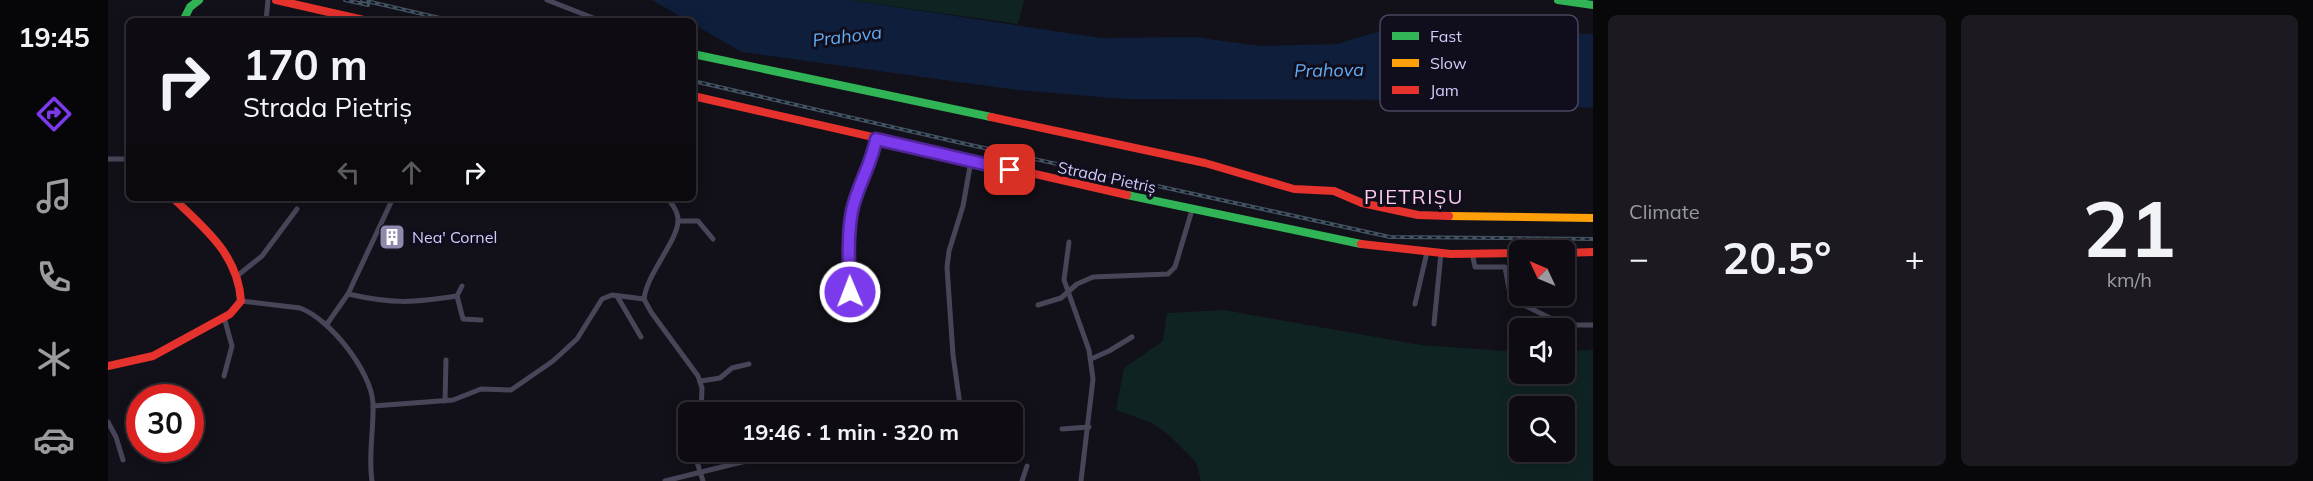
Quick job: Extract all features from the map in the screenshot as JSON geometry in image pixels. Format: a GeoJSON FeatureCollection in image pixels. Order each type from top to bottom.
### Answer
{"type":"FeatureCollection","features":[{"type":"Feature","properties":{"kind":"main road"},"geometry":{"type":"LineString","coordinates":[[184,18],[190,7],[199,0]]}},
{"type":"Feature","properties":{"kind":"main road"},"geometry":{"type":"LineString","coordinates":[[276,0],[333,16]]}},
{"type":"Feature","properties":{"kind":"main road"},"geometry":{"type":"LineString","coordinates":[[1558,0],[1593,6]]}},
{"type":"Feature","properties":{"kind":"main road"},"geometry":{"type":"LineString","coordinates":[[696,55],[1205,163],[1294,189],[1334,191],[1362,203],[1418,215],[1593,218]]}},
{"type":"Feature","properties":{"kind":"main road","name":"Strada Pietriș"},"geometry":{"type":"LineString","coordinates":[[696,97],[1191,210],[1373,247],[1441,253],[1509,253]]}},
{"type":"Feature","properties":{"kind":"main road"},"geometry":{"type":"LineString","coordinates":[[108,366],[153,356],[225,317],[234,311],[241,301],[242,291],[237,276],[221,245],[176,201]]}},
{"type":"Feature","properties":{"kind":"main road"},"geometry":{"type":"LineString","coordinates":[[1575,253],[1593,252]]}},
{"type":"Feature","properties":{"kind":"street"},"geometry":{"type":"LineString","coordinates":[[266,18],[268,0]]}},
{"type":"Feature","properties":{"kind":"street"},"geometry":{"type":"LineString","coordinates":[[547,0],[593,18]]}},
{"type":"Feature","properties":{"kind":"street"},"geometry":{"type":"LineString","coordinates":[[850,292],[849,235],[852,210],[876,139]]}},
{"type":"Feature","properties":{"kind":"street"},"geometry":{"type":"LineString","coordinates":[[108,159],[126,159]]}},
{"type":"Feature","properties":{"kind":"street"},"geometry":{"type":"LineString","coordinates":[[960,402],[947,267],[949,251],[963,207],[971,161]]}},
{"type":"Feature","properties":{"kind":"street"},"geometry":{"type":"LineString","coordinates":[[327,324],[348,294],[392,201]]}},
{"type":"Feature","properties":{"kind":"street"},"geometry":{"type":"LineString","coordinates":[[669,201],[675,210],[678,222],[674,235],[647,284],[644,299],[651,312],[694,369],[700,381],[701,402]]}},
{"type":"Feature","properties":{"kind":"street"},"geometry":{"type":"LineString","coordinates":[[237,276],[262,256],[297,209]]}},
{"type":"Feature","properties":{"kind":"street"},"geometry":{"type":"LineString","coordinates":[[1038,305],[1061,298],[1077,284],[1102,275],[1168,274],[1175,267],[1191,210]]}},
{"type":"Feature","properties":{"kind":"street"},"geometry":{"type":"LineString","coordinates":[[678,222],[698,221],[713,239]]}},
{"type":"Feature","properties":{"kind":"street"},"geometry":{"type":"LineString","coordinates":[[1069,242],[1064,271],[1067,291],[1082,326],[1091,359],[1093,379],[1082,481]]}},
{"type":"Feature","properties":{"kind":"street"},"geometry":{"type":"LineString","coordinates":[[1415,304],[1427,252]]}},
{"type":"Feature","properties":{"kind":"street"},"geometry":{"type":"LineString","coordinates":[[1434,324],[1441,253]]}},
{"type":"Feature","properties":{"kind":"street"},"geometry":{"type":"LineString","coordinates":[[1472,253],[1475,267],[1505,267],[1510,294],[1514,300],[1564,325],[1593,325]]}},
{"type":"Feature","properties":{"kind":"street"},"geometry":{"type":"LineString","coordinates":[[462,286],[457,296],[463,319],[481,320]]}},
{"type":"Feature","properties":{"kind":"street"},"geometry":{"type":"LineString","coordinates":[[348,294],[397,303],[422,302],[457,296]]}},
{"type":"Feature","properties":{"kind":"street"},"geometry":{"type":"LineString","coordinates":[[373,406],[445,401],[481,389],[504,391],[516,387],[553,361],[577,339],[602,299],[607,296],[617,296],[644,299]]}},
{"type":"Feature","properties":{"kind":"street"},"geometry":{"type":"LineString","coordinates":[[617,296],[641,337]]}},
{"type":"Feature","properties":{"kind":"street"},"geometry":{"type":"LineString","coordinates":[[241,301],[300,308],[316,315],[327,324],[356,360],[372,394],[370,444],[372,481]]}},
{"type":"Feature","properties":{"kind":"street"},"geometry":{"type":"LineString","coordinates":[[224,376],[232,346],[225,317]]}},
{"type":"Feature","properties":{"kind":"street"},"geometry":{"type":"LineString","coordinates":[[1091,359],[1132,337]]}},
{"type":"Feature","properties":{"kind":"street"},"geometry":{"type":"LineString","coordinates":[[445,401],[446,360]]}},
{"type":"Feature","properties":{"kind":"street"},"geometry":{"type":"LineString","coordinates":[[700,381],[720,378],[732,368],[749,364]]}},
{"type":"Feature","properties":{"kind":"street"},"geometry":{"type":"LineString","coordinates":[[108,422],[123,460]]}},
{"type":"Feature","properties":{"kind":"street"},"geometry":{"type":"LineString","coordinates":[[1062,429],[1089,427]]}},
{"type":"Feature","properties":{"kind":"street"},"geometry":{"type":"LineString","coordinates":[[698,462],[703,481]]}},
{"type":"Feature","properties":{"kind":"street"},"geometry":{"type":"LineString","coordinates":[[665,481],[742,462]]}},
{"type":"Feature","properties":{"kind":"street"},"geometry":{"type":"LineString","coordinates":[[1022,481],[1027,466]]}},
{"type":"Feature","properties":{"kind":"green space"},"geometry":{"type":"Polygon","coordinates":[[[849,0],[1024,0],[1018,24],[849,0]]]}},
{"type":"Feature","properties":{"kind":"green space"},"geometry":{"type":"Polygon","coordinates":[[[1224,310],[1421,345],[1509,351],[1509,384],[1575,384],[1575,351],[1593,350],[1593,481],[1201,481],[1196,462],[1170,436],[1152,423],[1116,410],[1124,368],[1163,341],[1167,313],[1224,310]]]}},
{"type":"Feature","properties":{"kind":"water","name":"Prahova"},"geometry":{"type":"Polygon","coordinates":[[[652,0],[849,0],[1101,38],[1194,37],[1260,46],[1337,44],[1380,32],[1380,100],[1125,99],[1017,90],[742,52],[696,26],[696,18],[683,18],[652,0]]]}},
{"type":"Feature","properties":{"kind":"water"},"geometry":{"type":"Polygon","coordinates":[[[1578,34],[1593,34],[1593,108],[1578,107],[1578,34]]]}},
{"type":"Feature","properties":{"kind":"railway"},"geometry":{"type":"LineString","coordinates":[[345,0],[368,5]]}},
{"type":"Feature","properties":{"kind":"railway"},"geometry":{"type":"LineString","coordinates":[[362,0],[440,18]]}},
{"type":"Feature","properties":{"kind":"railway"},"geometry":{"type":"LineString","coordinates":[[696,82],[957,142],[1390,237],[1593,239]]}},
{"type":"Feature","properties":{"kind":"traffic: fast"},"geometry":{"type":"LineString","coordinates":[[184,18],[190,7],[199,0]]}},
{"type":"Feature","properties":{"kind":"traffic: fast"},"geometry":{"type":"LineString","coordinates":[[1558,0],[1593,5]]}},
{"type":"Feature","properties":{"kind":"traffic: fast"},"geometry":{"type":"LineString","coordinates":[[696,55],[991,117]]}},
{"type":"Feature","properties":{"kind":"traffic: fast"},"geometry":{"type":"LineString","coordinates":[[1127,195],[1361,244]]}},
{"type":"Feature","properties":{"kind":"traffic: slow"},"geometry":{"type":"LineString","coordinates":[[1449,216],[1593,218]]}},
{"type":"Feature","properties":{"kind":"traffic: jam"},"geometry":{"type":"LineString","coordinates":[[276,0],[355,18]]}},
{"type":"Feature","properties":{"kind":"traffic: jam"},"geometry":{"type":"LineString","coordinates":[[696,97],[1127,195]]}},
{"type":"Feature","properties":{"kind":"traffic: jam"},"geometry":{"type":"LineString","coordinates":[[991,117],[1205,163],[1294,189],[1334,191],[1362,203],[1418,215],[1449,216]]}},
{"type":"Feature","properties":{"kind":"traffic: jam"},"geometry":{"type":"LineString","coordinates":[[108,366],[153,356],[230,314],[241,301],[233,269],[218,243],[176,201]]}},
{"type":"Feature","properties":{"kind":"traffic: jam"},"geometry":{"type":"LineString","coordinates":[[1361,244],[1451,254],[1509,253]]}},
{"type":"Feature","properties":{"kind":"traffic: jam"},"geometry":{"type":"LineString","coordinates":[[1575,253],[1593,252]]}},
{"type":"Feature","properties":{"kind":"place","name":"Nea' Cornel"},"geometry":{"type":"Point","coordinates":[392,237]}},
{"type":"Feature","properties":{"kind":"district","name":"PIETRIȘU"},"geometry":{"type":"Point","coordinates":[1414,196]}},
{"type":"Feature","properties":{"kind":"route"},"geometry":{"type":"LineString","coordinates":[[850,292],[849,235],[852,210],[876,139],[1010,170]]}}]}
